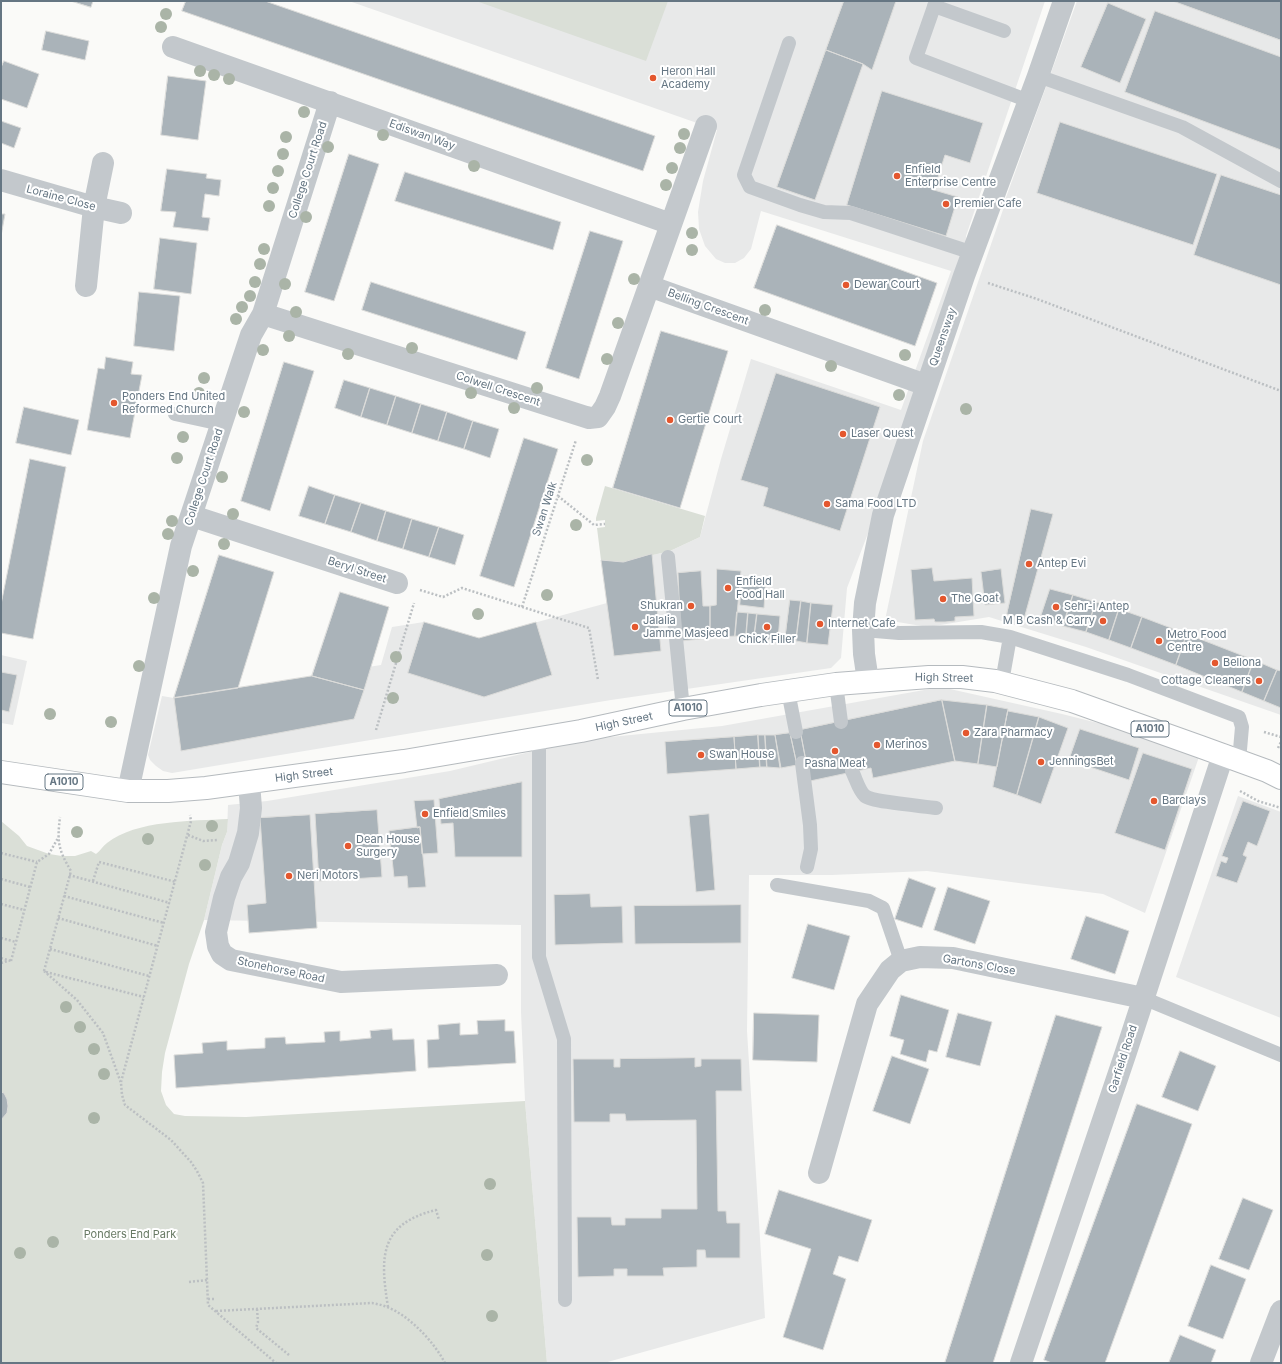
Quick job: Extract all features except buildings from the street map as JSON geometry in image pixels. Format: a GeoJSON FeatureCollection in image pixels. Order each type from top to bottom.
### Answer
{"type":"FeatureCollection","features":[{"type":"Feature","properties":{"kind":"main road","name":"High Street"},"geometry":{"type":"LineString","coordinates":[[1,772],[128,791],[168,791],[249,782],[404,761],[581,731],[683,709],[788,691],[836,684],[929,677],[962,678],[1002,682],[1072,701],[1267,771],[1281,778]]}},
{"type":"Feature","properties":{"kind":"street","name":"Queensway"},"geometry":{"type":"LineString","coordinates":[[868,681],[864,654],[863,630],[865,603],[883,515],[964,276],[1029,101],[1064,1]]}},
{"type":"Feature","properties":{"kind":"street","name":"Ediswan Way"},"geometry":{"type":"LineString","coordinates":[[173,46],[671,224]]}},
{"type":"Feature","properties":{"kind":"street","name":"College Court Road"},"geometry":{"type":"LineString","coordinates":[[128,791],[181,546],[251,335],[263,314],[330,102]]}},
{"type":"Feature","properties":{"kind":"street"},"geometry":{"type":"LineString","coordinates":[[649,286],[706,126]]}},
{"type":"Feature","properties":{"kind":"street"},"geometry":{"type":"LineString","coordinates":[[86,286],[94,207],[103,163]]}},
{"type":"Feature","properties":{"kind":"street","name":"Loraine Close"},"geometry":{"type":"LineString","coordinates":[[1,180],[94,207],[121,213]]}},
{"type":"Feature","properties":{"kind":"street","name":"Colwell Crescent"},"geometry":{"type":"LineString","coordinates":[[263,314],[588,418],[598,417],[605,407],[649,286]]}},
{"type":"Feature","properties":{"kind":"street","name":"Belling Crescent"},"geometry":{"type":"LineString","coordinates":[[649,286],[926,385]]}},
{"type":"Feature","properties":{"kind":"street","name":"Beryl Street"},"geometry":{"type":"LineString","coordinates":[[192,516],[397,583]]}},
{"type":"Feature","properties":{"kind":"street","name":"Garfield Road"},"geometry":{"type":"LineString","coordinates":[[1021,1363],[1143,998],[1231,758]]}},
{"type":"Feature","properties":{"kind":"street","name":"Stonehorse Road"},"geometry":{"type":"LineString","coordinates":[[249,782],[251,808],[248,834],[239,863],[231,877],[224,898],[216,932],[218,946],[222,954],[231,960],[341,982],[497,975]]}},
{"type":"Feature","properties":{"kind":"street","name":"Gartons Close"},"geometry":{"type":"LineString","coordinates":[[902,961],[920,957],[953,958],[1143,998]]}},
{"type":"Feature","properties":{"kind":"street"},"geometry":{"type":"LineString","coordinates":[[819,1173],[867,1004],[890,970],[902,961]]}},
{"type":"Feature","properties":{"kind":"street"},"geometry":{"type":"LineString","coordinates":[[1260,1363],[1281,1311]]}},
{"type":"Feature","properties":{"kind":"lane"},"geometry":{"type":"LineString","coordinates":[[1004,31],[935,4],[916,58],[1029,101]]}},
{"type":"Feature","properties":{"kind":"lane"},"geometry":{"type":"LineString","coordinates":[[789,43],[744,174],[750,187],[824,212],[851,213],[973,253]]}},
{"type":"Feature","properties":{"kind":"lane"},"geometry":{"type":"LineString","coordinates":[[1038,76],[1182,127],[1281,181]]}},
{"type":"Feature","properties":{"kind":"lane"},"geometry":{"type":"LineString","coordinates":[[175,414],[221,424]]}},
{"type":"Feature","properties":{"kind":"lane"},"geometry":{"type":"LineString","coordinates":[[668,556],[683,709]]}},
{"type":"Feature","properties":{"kind":"lane"},"geometry":{"type":"LineString","coordinates":[[863,630],[899,633],[981,632],[1010,637],[1128,676],[1239,717],[1242,726],[1231,758]]}},
{"type":"Feature","properties":{"kind":"lane"},"geometry":{"type":"LineString","coordinates":[[1002,682],[1010,637]]}},
{"type":"Feature","properties":{"kind":"lane"},"geometry":{"type":"LineString","coordinates":[[836,684],[841,722]]}},
{"type":"Feature","properties":{"kind":"lane"},"geometry":{"type":"LineString","coordinates":[[788,691],[796,732]]}},
{"type":"Feature","properties":{"kind":"lane"},"geometry":{"type":"LineString","coordinates":[[539,738],[538,957],[564,1038],[565,1300]]}},
{"type":"Feature","properties":{"kind":"lane"},"geometry":{"type":"LineString","coordinates":[[802,763],[810,825],[811,848],[807,867]]}},
{"type":"Feature","properties":{"kind":"lane"},"geometry":{"type":"LineString","coordinates":[[852,771],[862,792],[867,797],[936,808]]}},
{"type":"Feature","properties":{"kind":"lane"},"geometry":{"type":"LineString","coordinates":[[777,885],[869,901],[883,908],[902,961]]}},
{"type":"Feature","properties":{"kind":"lane"},"geometry":{"type":"LineString","coordinates":[[1143,998],[1281,1055]]}},
{"type":"Feature","properties":{"kind":"path"},"geometry":{"type":"LineString","coordinates":[[964,276],[1037,299],[1281,390]]}},
{"type":"Feature","properties":{"kind":"path","name":"Swan Walk"},"geometry":{"type":"LineString","coordinates":[[522,607],[583,416]]}},
{"type":"Feature","properties":{"kind":"path"},"geometry":{"type":"LineString","coordinates":[[558,496],[594,525],[605,524]]}},
{"type":"Feature","properties":{"kind":"path","name":"Beryl Street"},"geometry":{"type":"LineString","coordinates":[[397,583],[443,597],[462,588],[588,628],[598,680]]}},
{"type":"Feature","properties":{"kind":"path"},"geometry":{"type":"LineString","coordinates":[[376,730],[418,589]]}},
{"type":"Feature","properties":{"kind":"path"},"geometry":{"type":"LineString","coordinates":[[1261,731],[1281,737]]}},
{"type":"Feature","properties":{"kind":"path"},"geometry":{"type":"LineString","coordinates":[[1240,791],[1258,801],[1281,808]]}},
{"type":"Feature","properties":{"kind":"path"},"geometry":{"type":"LineString","coordinates":[[121,1083],[149,976],[176,882],[191,821],[190,815]]}},
{"type":"Feature","properties":{"kind":"path"},"geometry":{"type":"LineString","coordinates":[[44,971],[71,871],[62,856],[58,838],[60,817]]}},
{"type":"Feature","properties":{"kind":"path"},"geometry":{"type":"LineString","coordinates":[[188,834],[203,841],[217,841],[220,839]]}},
{"type":"Feature","properties":{"kind":"path"},"geometry":{"type":"LineString","coordinates":[[11,961],[37,862],[49,854],[58,838]]}},
{"type":"Feature","properties":{"kind":"path"},"geometry":{"type":"LineString","coordinates":[[1,853],[37,862]]}},
{"type":"Feature","properties":{"kind":"path"},"geometry":{"type":"LineString","coordinates":[[93,882],[99,862],[176,882]]}},
{"type":"Feature","properties":{"kind":"path"},"geometry":{"type":"LineString","coordinates":[[70,875],[170,903]]}},
{"type":"Feature","properties":{"kind":"path"},"geometry":{"type":"LineString","coordinates":[[1,879],[30,887]]}},
{"type":"Feature","properties":{"kind":"path"},"geometry":{"type":"LineString","coordinates":[[64,896],[164,922]]}},
{"type":"Feature","properties":{"kind":"path"},"geometry":{"type":"LineString","coordinates":[[1,904],[24,910]]}},
{"type":"Feature","properties":{"kind":"path"},"geometry":{"type":"LineString","coordinates":[[58,918],[158,946]]}},
{"type":"Feature","properties":{"kind":"path"},"geometry":{"type":"LineString","coordinates":[[1,938],[16,942]]}},
{"type":"Feature","properties":{"kind":"path"},"geometry":{"type":"LineString","coordinates":[[50,949],[149,976]]}},
{"type":"Feature","properties":{"kind":"path"},"geometry":{"type":"LineString","coordinates":[[1,958],[11,961]]}},
{"type":"Feature","properties":{"kind":"path"},"geometry":{"type":"LineString","coordinates":[[1,963],[11,961]]}},
{"type":"Feature","properties":{"kind":"path"},"geometry":{"type":"LineString","coordinates":[[44,971],[144,997]]}},
{"type":"Feature","properties":{"kind":"path"},"geometry":{"type":"LineString","coordinates":[[44,971],[77,1000],[103,1033],[121,1083],[125,1105],[171,1140],[198,1171],[203,1183],[208,1306],[216,1311],[276,1363]]}},
{"type":"Feature","properties":{"kind":"path"},"geometry":{"type":"LineString","coordinates":[[388,1307],[383,1271],[387,1245],[403,1223],[422,1213],[436,1210],[439,1220]]}},
{"type":"Feature","properties":{"kind":"path"},"geometry":{"type":"LineString","coordinates":[[189,1282],[207,1280]]}},
{"type":"Feature","properties":{"kind":"path"},"geometry":{"type":"LineString","coordinates":[[208,1299],[215,1299]]}},
{"type":"Feature","properties":{"kind":"path"},"geometry":{"type":"LineString","coordinates":[[216,1311],[372,1303],[388,1307],[413,1324],[429,1340],[445,1363]]}},
{"type":"Feature","properties":{"kind":"path"},"geometry":{"type":"LineString","coordinates":[[257,1309],[258,1322],[256,1328],[289,1355]]}},
{"type":"Feature","properties":{"kind":"shaded area"},"geometry":{"type":"Polygon","coordinates":[[[349,1],[1045,1],[966,236],[964,276],[943,338],[847,588],[841,658],[831,668],[611,700],[172,773],[163,771],[150,760],[148,755],[162,696],[174,698],[381,665],[392,627],[424,622],[479,638],[607,603],[601,560],[623,562],[670,551],[700,537],[721,459],[751,359],[901,410],[951,271],[761,211],[751,249],[744,258],[735,263],[725,263],[716,259],[705,246],[699,229],[698,212],[703,181],[717,130],[349,1]]]}},
{"type":"Feature","properties":{"kind":"shaded area"},"geometry":{"type":"Polygon","coordinates":[[[1077,1],[1281,1],[1281,715],[1086,647],[989,617],[928,627],[885,620],[923,441],[1005,204],[1004,203],[1077,1]]]}},
{"type":"Feature","properties":{"kind":"shaded area"},"geometry":{"type":"Polygon","coordinates":[[[1,655],[27,661],[13,725],[1,723],[1,655]]]}},
{"type":"Feature","properties":{"kind":"shaded area"},"geometry":{"type":"Polygon","coordinates":[[[941,687],[1118,728],[1200,754],[1145,913],[1103,894],[927,871],[832,875],[749,875],[747,1031],[765,1318],[604,1363],[547,1363],[525,1101],[521,1012],[521,925],[204,920],[222,845],[227,832],[228,805],[267,801],[450,771],[580,740],[722,726],[941,687]]]}},
{"type":"Feature","properties":{"kind":"shaded area"},"geometry":{"type":"Polygon","coordinates":[[[1238,796],[1281,812],[1281,1018],[1176,977],[1238,796]]]}},
{"type":"Feature","properties":{"kind":"green space"},"geometry":{"type":"Polygon","coordinates":[[[476,1],[668,1],[646,61],[476,1]]]}},
{"type":"Feature","properties":{"kind":"green space"},"geometry":{"type":"Polygon","coordinates":[[[605,486],[705,516],[700,537],[670,551],[623,562],[601,560],[597,528],[605,527],[605,520],[596,521],[596,518],[605,486]]]}},
{"type":"Feature","properties":{"kind":"green space","name":"Ponders End Park"},"geometry":{"type":"Polygon","coordinates":[[[228,819],[227,832],[222,845],[204,920],[189,964],[165,1053],[161,1091],[166,1105],[174,1114],[185,1116],[246,1117],[525,1101],[547,1363],[1,1363],[1,821],[19,836],[27,846],[49,854],[75,856],[91,851],[96,854],[107,843],[119,835],[149,826],[182,821],[228,819]]]}},
{"type":"Feature","properties":{"kind":"place","name":"Heron Hall Academy"},"geometry":{"type":"Point","coordinates":[653,78]}},
{"type":"Feature","properties":{"kind":"place","name":"Enfield Enterprise Centre"},"geometry":{"type":"Point","coordinates":[897,176]}},
{"type":"Feature","properties":{"kind":"place","name":"Premier Cafe"},"geometry":{"type":"Point","coordinates":[946,204]}},
{"type":"Feature","properties":{"kind":"place","name":"Dewar Court"},"geometry":{"type":"Point","coordinates":[846,285]}},
{"type":"Feature","properties":{"kind":"place","name":"Ponders End United Reformed Church"},"geometry":{"type":"Point","coordinates":[114,403]}},
{"type":"Feature","properties":{"kind":"place","name":"Gertie Court"},"geometry":{"type":"Point","coordinates":[670,420]}},
{"type":"Feature","properties":{"kind":"place","name":"Laser Quest"},"geometry":{"type":"Point","coordinates":[843,434]}},
{"type":"Feature","properties":{"kind":"place","name":"Sama Food LTD"},"geometry":{"type":"Point","coordinates":[827,504]}},
{"type":"Feature","properties":{"kind":"place","name":"Antep Evi"},"geometry":{"type":"Point","coordinates":[1029,564]}},
{"type":"Feature","properties":{"kind":"place","name":"Enfield Food Hall"},"geometry":{"type":"Point","coordinates":[728,588]}},
{"type":"Feature","properties":{"kind":"place","name":"The Goat"},"geometry":{"type":"Point","coordinates":[943,599]}},
{"type":"Feature","properties":{"kind":"place","name":"Shukran"},"geometry":{"type":"Point","coordinates":[691,606]}},
{"type":"Feature","properties":{"kind":"place","name":"Sehr-i Antep"},"geometry":{"type":"Point","coordinates":[1056,607]}},
{"type":"Feature","properties":{"kind":"place","name":"M B Cash & Carry"},"geometry":{"type":"Point","coordinates":[1103,621]}},
{"type":"Feature","properties":{"kind":"place","name":"Internet Cafe"},"geometry":{"type":"Point","coordinates":[820,624]}},
{"type":"Feature","properties":{"kind":"place","name":"Jalalia Jamme Masjeed"},"geometry":{"type":"Point","coordinates":[635,627]}},
{"type":"Feature","properties":{"kind":"place","name":"Chick Filler"},"geometry":{"type":"Point","coordinates":[767,627]}},
{"type":"Feature","properties":{"kind":"place","name":"Metro Food Centre"},"geometry":{"type":"Point","coordinates":[1159,641]}},
{"type":"Feature","properties":{"kind":"place","name":"Bellona"},"geometry":{"type":"Point","coordinates":[1215,663]}},
{"type":"Feature","properties":{"kind":"place","name":"Cottage Cleaners"},"geometry":{"type":"Point","coordinates":[1259,681]}},
{"type":"Feature","properties":{"kind":"place","name":"Zara Pharmacy"},"geometry":{"type":"Point","coordinates":[966,733]}},
{"type":"Feature","properties":{"kind":"place","name":"Merinos"},"geometry":{"type":"Point","coordinates":[877,745]}},
{"type":"Feature","properties":{"kind":"place","name":"Pasha Meat"},"geometry":{"type":"Point","coordinates":[835,751]}},
{"type":"Feature","properties":{"kind":"place","name":"Swan House"},"geometry":{"type":"Point","coordinates":[701,755]}},
{"type":"Feature","properties":{"kind":"place","name":"JenningsBet"},"geometry":{"type":"Point","coordinates":[1041,762]}},
{"type":"Feature","properties":{"kind":"place","name":"Barclays"},"geometry":{"type":"Point","coordinates":[1154,801]}},
{"type":"Feature","properties":{"kind":"place","name":"Enfield Smiles"},"geometry":{"type":"Point","coordinates":[425,814]}},
{"type":"Feature","properties":{"kind":"place","name":"Dean House Surgery"},"geometry":{"type":"Point","coordinates":[348,846]}},
{"type":"Feature","properties":{"kind":"place","name":"Neri Motors"},"geometry":{"type":"Point","coordinates":[289,876]}}]}
